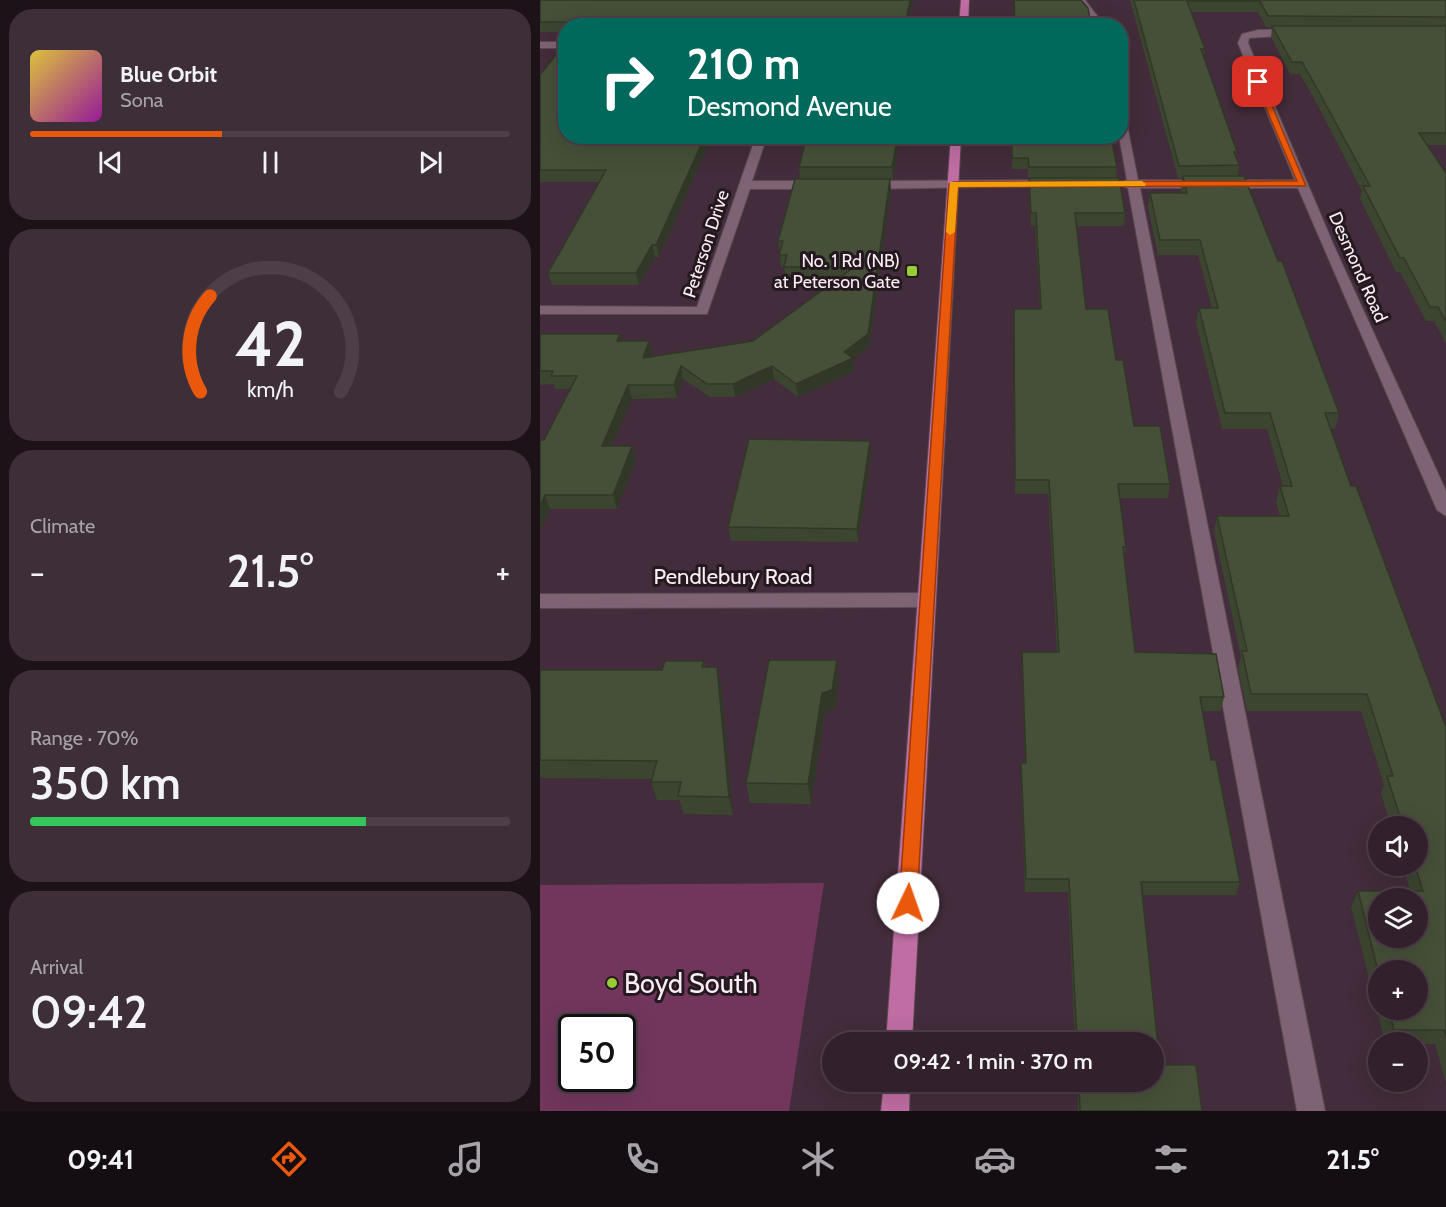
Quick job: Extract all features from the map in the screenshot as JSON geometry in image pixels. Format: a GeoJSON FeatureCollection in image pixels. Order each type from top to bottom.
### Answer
{"type":"FeatureCollection","features":[{"type":"Feature","properties":{"kind":"main road"},"geometry":{"type":"LineString","coordinates":[[964,18],[965,0]]}},
{"type":"Feature","properties":{"kind":"main road"},"geometry":{"type":"LineString","coordinates":[[900,1032],[956,144]]}},
{"type":"Feature","properties":{"kind":"main road"},"geometry":{"type":"LineString","coordinates":[[895,1111],[896,1092]]}},
{"type":"Feature","properties":{"kind":"street"},"geometry":{"type":"LineString","coordinates":[[1080,0],[1080,4],[1093,18]]}},
{"type":"Feature","properties":{"kind":"street","name":"Desmond Road"},"geometry":{"type":"LineString","coordinates":[[1303,32],[1273,32],[1245,36],[1243,43],[1446,510]]}},
{"type":"Feature","properties":{"kind":"street"},"geometry":{"type":"LineString","coordinates":[[540,45],[558,45]]}},
{"type":"Feature","properties":{"kind":"street","name":"Peterson Drive"},"geometry":{"type":"LineString","coordinates":[[540,310],[702,311],[759,144]]}},
{"type":"Feature","properties":{"kind":"street"},"geometry":{"type":"LineString","coordinates":[[1126,144],[1311,1111]]}},
{"type":"Feature","properties":{"kind":"street"},"geometry":{"type":"LineString","coordinates":[[744,185],[1065,184]]}},
{"type":"Feature","properties":{"kind":"street"},"geometry":{"type":"LineString","coordinates":[[1111,184],[1303,184]]}},
{"type":"Feature","properties":{"kind":"street","name":"Pendlebury Road"},"geometry":{"type":"LineString","coordinates":[[540,601],[927,600]]}},
{"type":"Feature","properties":{"kind":"shaded area"},"geometry":{"type":"Polygon","coordinates":[[[824,883],[789,1111],[540,1111],[540,885],[824,883]]]}},
{"type":"Feature","properties":{"kind":"building"},"geometry":{"type":"Polygon","coordinates":[[[540,0],[910,0],[907,18],[558,18],[558,22],[540,22],[540,0]]]}},
{"type":"Feature","properties":{"kind":"building"},"geometry":{"type":"Polygon","coordinates":[[[1014,0],[1081,0],[1088,8],[1090,18],[1015,18],[1014,0]]]}},
{"type":"Feature","properties":{"kind":"building"},"geometry":{"type":"Polygon","coordinates":[[[1134,0],[1446,0],[1446,17],[1268,16],[1260,1],[1187,1],[1205,49],[1201,49],[1237,152],[1234,152],[1239,165],[1179,166],[1134,0]]]}},
{"type":"Feature","properties":{"kind":"building"},"geometry":{"type":"Polygon","coordinates":[[[1272,26],[1446,26],[1446,133],[1419,133],[1446,173],[1446,322],[1438,307],[1430,307],[1404,258],[1400,258],[1363,186],[1370,186],[1302,62],[1292,62],[1272,26]]]}},
{"type":"Feature","properties":{"kind":"building"},"geometry":{"type":"Polygon","coordinates":[[[558,52],[558,144],[701,144],[656,245],[652,245],[636,273],[548,273],[606,170],[540,170],[540,75],[558,52]]]}},
{"type":"Feature","properties":{"kind":"building"},"geometry":{"type":"Polygon","coordinates":[[[805,144],[896,144],[892,167],[799,167],[805,144]]]}},
{"type":"Feature","properties":{"kind":"building"},"geometry":{"type":"Polygon","coordinates":[[[1012,144],[1113,144],[1117,167],[1029,167],[1028,158],[1012,158],[1012,144]]]}},
{"type":"Feature","properties":{"kind":"building"},"geometry":{"type":"Polygon","coordinates":[[[1183,176],[1244,176],[1278,261],[1282,261],[1339,413],[1325,413],[1351,486],[1356,486],[1446,727],[1446,1038],[1444,1030],[1394,1030],[1392,1020],[1428,1020],[1428,960],[1375,960],[1372,948],[1428,948],[1428,888],[1422,888],[1418,876],[1428,876],[1428,816],[1400,816],[1387,776],[1393,776],[1367,694],[1251,694],[1242,651],[1247,651],[1217,516],[1289,516],[1280,486],[1292,486],[1270,413],[1225,413],[1199,308],[1218,308],[1200,240],[1160,240],[1150,193],[1187,193],[1183,176]]]}},
{"type":"Feature","properties":{"kind":"building"},"geometry":{"type":"Polygon","coordinates":[[[1029,178],[1119,178],[1125,213],[1075,213],[1086,309],[1108,309],[1116,360],[1123,360],[1134,426],[1160,426],[1170,484],[1118,484],[1135,652],[1216,654],[1224,697],[1200,697],[1211,760],[1216,760],[1240,882],[1141,882],[1157,1032],[1077,1032],[1069,879],[1026,879],[1021,763],[1026,763],[1022,652],[1059,652],[1049,480],[1015,480],[1014,309],[1041,309],[1036,213],[1031,213],[1029,178]]]}},
{"type":"Feature","properties":{"kind":"building"},"geometry":{"type":"Polygon","coordinates":[[[795,179],[890,179],[868,334],[844,352],[853,358],[796,384],[772,366],[733,384],[707,384],[681,366],[674,385],[628,385],[602,446],[632,446],[613,495],[545,495],[540,507],[540,440],[544,440],[577,376],[551,376],[553,371],[540,371],[540,334],[620,334],[617,341],[649,341],[643,358],[753,341],[854,267],[784,267],[787,255],[779,255],[783,241],[778,241],[795,179]]]}},
{"type":"Feature","properties":{"kind":"building"},"geometry":{"type":"Polygon","coordinates":[[[749,439],[870,441],[857,529],[728,527],[749,439]]]}},
{"type":"Feature","properties":{"kind":"building"},"geometry":{"type":"Polygon","coordinates":[[[769,660],[837,660],[832,690],[822,693],[808,784],[746,783],[769,660]]]}},
{"type":"Feature","properties":{"kind":"building"},"geometry":{"type":"Polygon","coordinates":[[[665,661],[704,661],[702,667],[717,667],[729,797],[678,796],[681,782],[651,782],[657,761],[540,760],[540,670],[662,670],[665,661]]]}},
{"type":"Feature","properties":{"kind":"building"},"geometry":{"type":"Polygon","coordinates":[[[1358,891],[1368,891],[1368,931],[1358,891]]]}},
{"type":"Feature","properties":{"kind":"building"},"geometry":{"type":"Polygon","coordinates":[[[1164,1065],[1196,1065],[1202,1111],[1080,1111],[1079,1092],[1164,1092],[1164,1065]]]}},
{"type":"Feature","properties":{"kind":"slow traffic"},"geometry":{"type":"LineString","coordinates":[[950,232],[954,184],[1142,184]]}},
{"type":"Feature","properties":{"kind":"place","name":"No. 1 Rd (NB) at Peterson Gate"},"geometry":{"type":"Point","coordinates":[912,271]}},
{"type":"Feature","properties":{"kind":"place","name":"Boyd South"},"geometry":{"type":"Point","coordinates":[612,983]}},
{"type":"Feature","properties":{"kind":"route"},"geometry":{"type":"LineString","coordinates":[[908,903],[954,184],[1303,184],[1258,82]]}}]}
